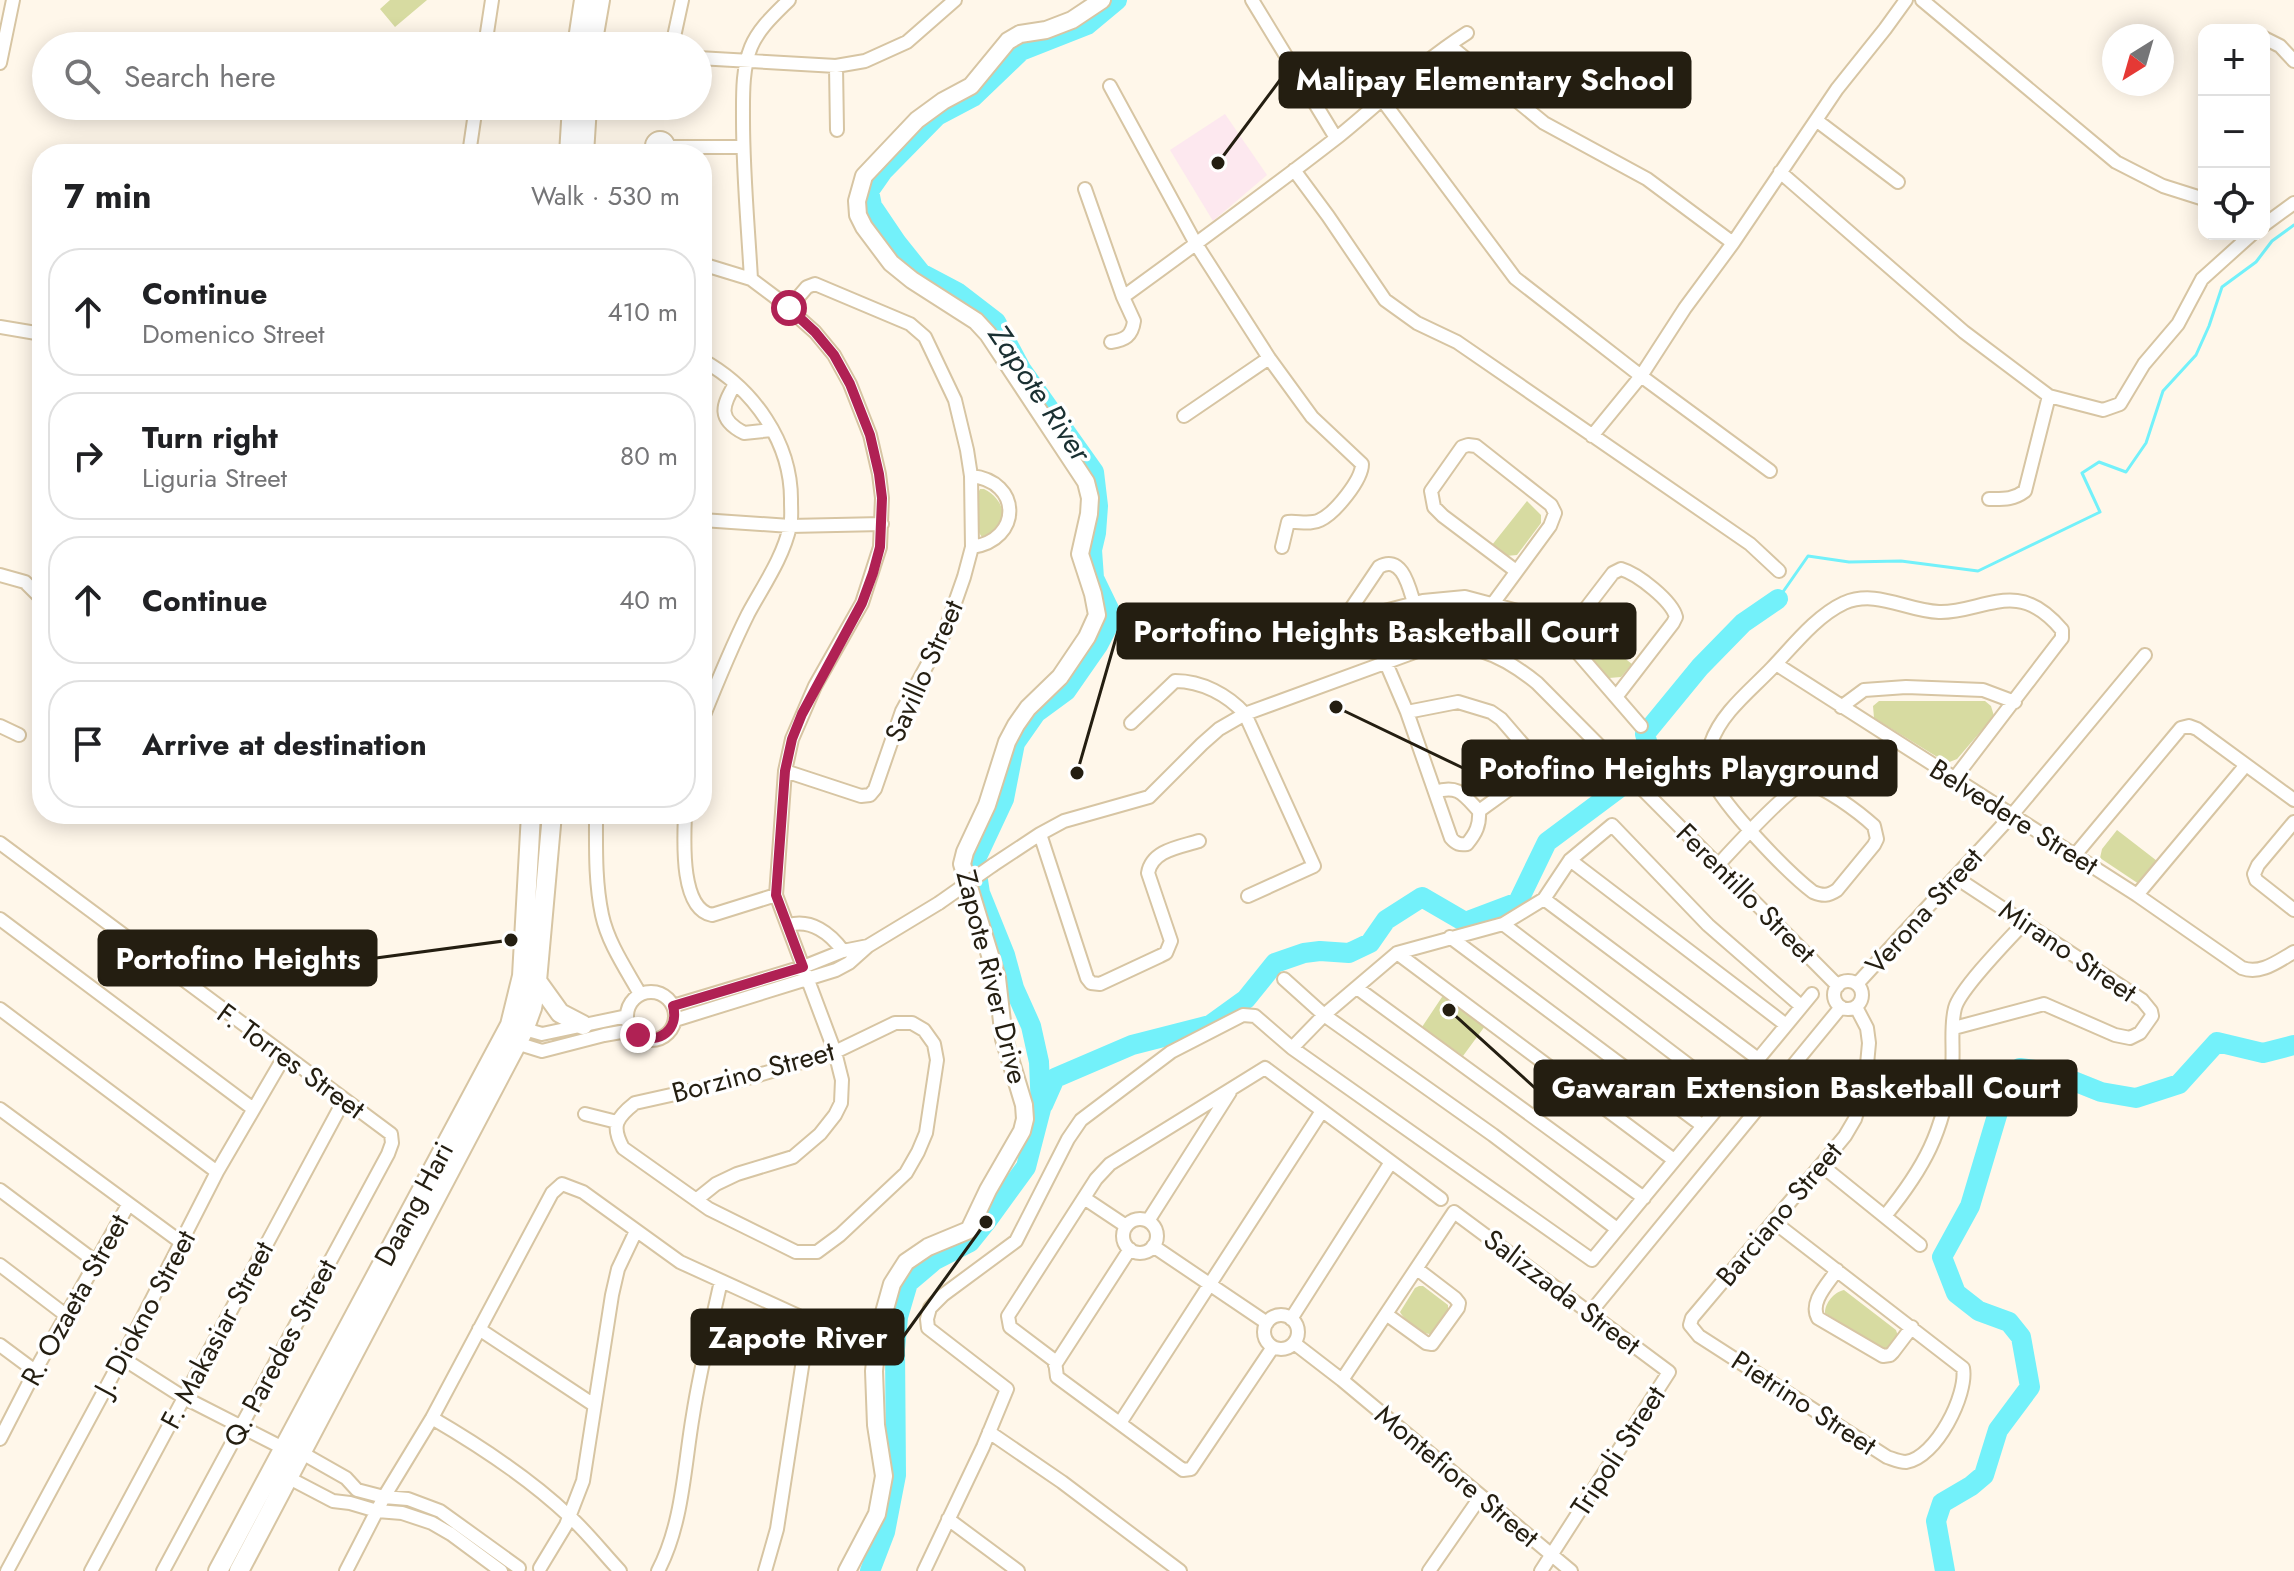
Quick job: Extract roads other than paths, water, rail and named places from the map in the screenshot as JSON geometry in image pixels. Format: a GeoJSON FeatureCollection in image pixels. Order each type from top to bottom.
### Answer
{"type":"FeatureCollection","features":[{"type":"Feature","properties":{"kind":"main road"},"geometry":{"type":"LineString","coordinates":[[579,32],[584,0]]}},
{"type":"Feature","properties":{"kind":"main road"},"geometry":{"type":"LineString","coordinates":[[594,32],[600,0]]}},
{"type":"Feature","properties":{"kind":"main road"},"geometry":{"type":"LineString","coordinates":[[570,144],[571,120]]}},
{"type":"Feature","properties":{"kind":"main road"},"geometry":{"type":"LineString","coordinates":[[585,144],[586,120]]}},
{"type":"Feature","properties":{"kind":"main road","name":"Daang Hari"},"geometry":{"type":"LineString","coordinates":[[239,1571],[480,1111],[513,1034],[522,976],[530,824]]}},
{"type":"Feature","properties":{"kind":"main road","name":"Daang Hari"},"geometry":{"type":"LineString","coordinates":[[218,1571],[513,1034],[532,1008],[551,824]]}},
{"type":"Feature","properties":{"kind":"main road"},"geometry":{"type":"LineString","coordinates":[[537,981],[560,1013],[583,1025]]}},
{"type":"Feature","properties":{"kind":"street"},"geometry":{"type":"LineString","coordinates":[[0,63],[13,0]]}},
{"type":"Feature","properties":{"kind":"street"},"geometry":{"type":"LineString","coordinates":[[487,32],[492,0]]}},
{"type":"Feature","properties":{"kind":"street"},"geometry":{"type":"LineString","coordinates":[[674,32],[682,0]]}},
{"type":"Feature","properties":{"kind":"street"},"geometry":{"type":"LineString","coordinates":[[751,279],[743,147],[746,60],[760,31],[789,0]]}},
{"type":"Feature","properties":{"kind":"street"},"geometry":{"type":"LineString","coordinates":[[712,59],[836,66],[865,61],[907,42],[955,0]]}},
{"type":"Feature","properties":{"kind":"street","name":"Zapote River Drive"},"geometry":{"type":"LineString","coordinates":[[847,1571],[877,1514],[884,1476],[876,1425],[874,1371],[878,1334],[892,1284],[906,1262],[928,1247],[969,1230],[1022,1131],[1025,1119],[1024,1105],[1004,1039],[997,978],[962,864],[965,852],[987,805],[1007,742],[1016,725],[1028,708],[1060,677],[1087,637],[1097,615],[1080,554],[1090,498],[1080,470],[1050,431],[988,334],[976,321],[891,263],[864,227],[858,215],[857,201],[864,176],[886,152],[917,120],[971,86],[1008,41],[1020,34],[1046,30],[1072,20],[1102,0]]}},
{"type":"Feature","properties":{"kind":"street"},"geometry":{"type":"LineString","coordinates":[[1252,0],[1336,138]]}},
{"type":"Feature","properties":{"kind":"street"},"geometry":{"type":"LineString","coordinates":[[1592,436],[1641,376],[1837,89],[1906,0]]}},
{"type":"Feature","properties":{"kind":"street"},"geometry":{"type":"LineString","coordinates":[[1922,0],[2116,162],[2163,186],[2198,197]]}},
{"type":"Feature","properties":{"kind":"street"},"geometry":{"type":"LineString","coordinates":[[1123,297],[1336,138],[1467,33]]}},
{"type":"Feature","properties":{"kind":"street"},"geometry":{"type":"LineString","coordinates":[[2270,41],[2280,46],[2294,61]]}},
{"type":"Feature","properties":{"kind":"street"},"geometry":{"type":"LineString","coordinates":[[1449,45],[1544,123],[1647,179],[1733,243]]}},
{"type":"Feature","properties":{"kind":"street"},"geometry":{"type":"LineString","coordinates":[[836,66],[837,130]]}},
{"type":"Feature","properties":{"kind":"street"},"geometry":{"type":"LineString","coordinates":[[1110,86],[1196,244],[1269,358],[1312,417],[1362,464],[1358,481],[1319,521],[1288,522],[1282,547]]}},
{"type":"Feature","properties":{"kind":"street"},"geometry":{"type":"LineString","coordinates":[[1383,101],[1515,278],[1770,471]]}},
{"type":"Feature","properties":{"kind":"street"},"geometry":{"type":"LineString","coordinates":[[470,144],[474,120]]}},
{"type":"Feature","properties":{"kind":"street"},"geometry":{"type":"LineString","coordinates":[[1816,120],[1898,182]]}},
{"type":"Feature","properties":{"kind":"street"},"geometry":{"type":"LineString","coordinates":[[712,149],[743,147]]}},
{"type":"Feature","properties":{"kind":"street"},"geometry":{"type":"LineString","coordinates":[[1294,170],[1385,300],[1417,323],[1457,342],[1750,544],[1779,571]]}},
{"type":"Feature","properties":{"kind":"street"},"geometry":{"type":"LineString","coordinates":[[1780,172],[1964,332],[2049,396],[2103,410],[2120,404],[2144,364],[2178,324],[2202,279],[2245,240]]}},
{"type":"Feature","properties":{"kind":"street"},"geometry":{"type":"LineString","coordinates":[[1085,189],[1134,321],[1126,339],[1111,342]]}},
{"type":"Feature","properties":{"kind":"street"},"geometry":{"type":"LineString","coordinates":[[2270,221],[2294,203]]}},
{"type":"Feature","properties":{"kind":"street"},"geometry":{"type":"LineString","coordinates":[[585,1114],[617,1122],[616,1136],[623,1148],[696,1200],[716,1184],[737,1174],[793,1157],[820,1134],[841,1103],[842,1080],[835,1052],[776,895],[785,771],[792,739],[802,714],[862,603],[880,547],[882,498],[879,474],[862,411],[834,355],[789,308],[751,279],[712,267]]}},
{"type":"Feature","properties":{"kind":"street","name":"Savillo Street"},"geometry":{"type":"LineString","coordinates":[[785,771],[852,794],[870,795],[875,789],[902,711],[944,634],[972,547],[971,476],[955,400],[919,329],[815,284],[807,287],[789,308]]}},
{"type":"Feature","properties":{"kind":"street"},"geometry":{"type":"LineString","coordinates":[[0,327],[32,332]]}},
{"type":"Feature","properties":{"kind":"street"},"geometry":{"type":"LineString","coordinates":[[1184,416],[1269,358]]}},
{"type":"Feature","properties":{"kind":"street"},"geometry":{"type":"LineString","coordinates":[[712,365],[762,413],[782,448],[791,491],[790,526],[776,565],[748,616],[712,697]]}},
{"type":"Feature","properties":{"kind":"street"},"geometry":{"type":"LineString","coordinates":[[735,384],[724,406],[724,415],[729,422],[744,433],[772,430]]}},
{"type":"Feature","properties":{"kind":"street"},"geometry":{"type":"LineString","coordinates":[[1989,499],[2007,500],[2025,491],[2049,396]]}},
{"type":"Feature","properties":{"kind":"street"},"geometry":{"type":"LineString","coordinates":[[1472,649],[1485,614],[1550,526],[1555,513],[1551,505],[1476,446],[1462,447],[1431,491],[1434,507],[1516,571]]}},
{"type":"Feature","properties":{"kind":"street"},"geometry":{"type":"LineString","coordinates":[[971,476],[995,483],[1003,491],[1010,512],[1008,523],[994,541],[972,547]]}},
{"type":"Feature","properties":{"kind":"street"},"geometry":{"type":"LineString","coordinates":[[712,521],[790,526],[882,524]]}},
{"type":"Feature","properties":{"kind":"street"},"geometry":{"type":"LineString","coordinates":[[1342,622],[1383,563],[1390,563],[1404,573],[1414,603]]}},
{"type":"Feature","properties":{"kind":"street"},"geometry":{"type":"LineString","coordinates":[[1564,637],[1613,573],[1621,569],[1632,573],[1670,603],[1676,617],[1673,623],[1616,697]]}},
{"type":"Feature","properties":{"kind":"street"},"geometry":{"type":"LineString","coordinates":[[0,575],[25,582],[32,589]]}},
{"type":"Feature","properties":{"kind":"street"},"geometry":{"type":"LineString","coordinates":[[1312,613],[1342,622],[1414,603],[1465,597],[1493,603],[1539,619],[1564,637],[1641,726]]}},
{"type":"Feature","properties":{"kind":"street"},"geometry":{"type":"LineString","coordinates":[[1718,865],[1751,830],[1794,789],[1806,784],[1824,791],[1869,821],[1874,826],[1877,839],[1837,890],[1821,895],[1804,885],[1751,830],[1717,789],[1708,762],[1716,731],[1732,709],[1831,610],[1845,603],[1878,598],[1940,612],[2017,601],[2030,604],[2062,630],[2062,638],[1954,779]]}},
{"type":"Feature","properties":{"kind":"street","name":"Ferentillo Street"},"geometry":{"type":"LineString","coordinates":[[806,973],[849,963],[868,946],[1064,821],[1149,797],[1211,736],[1245,714],[1420,650],[1450,646],[1497,656],[1537,683],[1838,986]]}},
{"type":"Feature","properties":{"kind":"street","name":"Verona Street"},"geometry":{"type":"LineString","coordinates":[[1857,984],[2012,815],[2145,655]]}},
{"type":"Feature","properties":{"kind":"street"},"geometry":{"type":"LineString","coordinates":[[1386,663],[1407,712],[1451,838],[1460,845],[1467,844],[1478,828],[1479,811],[1458,791],[1451,788],[1435,792]]}},
{"type":"Feature","properties":{"kind":"street","name":"Belvedere Street"},"geometry":{"type":"LineString","coordinates":[[1776,664],[2137,895],[2242,968],[2258,970],[2294,952]]}},
{"type":"Feature","properties":{"kind":"street"},"geometry":{"type":"LineString","coordinates":[[1131,723],[1175,681],[1220,692],[1245,714],[1314,866],[1248,896]]}},
{"type":"Feature","properties":{"kind":"street"},"geometry":{"type":"LineString","coordinates":[[1841,707],[1864,690],[1906,687],[1983,690],[2015,702]]}},
{"type":"Feature","properties":{"kind":"street"},"geometry":{"type":"LineString","coordinates":[[1407,712],[1447,703],[1470,704],[1501,719],[1529,750],[1534,764],[1532,770],[1479,811]]}},
{"type":"Feature","properties":{"kind":"street"},"geometry":{"type":"LineString","coordinates":[[0,726],[19,735]]}},
{"type":"Feature","properties":{"kind":"street"},"geometry":{"type":"LineString","coordinates":[[2075,855],[2181,728],[2189,726],[2197,729],[2294,800]]}},
{"type":"Feature","properties":{"kind":"street"},"geometry":{"type":"LineString","coordinates":[[2137,895],[2245,766]]}},
{"type":"Feature","properties":{"kind":"street"},"geometry":{"type":"LineString","coordinates":[[2294,822],[2254,874],[2260,884],[2294,910]]}},
{"type":"Feature","properties":{"kind":"street"},"geometry":{"type":"LineString","coordinates":[[596,824],[596,870],[602,917],[616,953],[640,994]]}},
{"type":"Feature","properties":{"kind":"street"},"geometry":{"type":"LineString","coordinates":[[684,824],[683,852],[689,886],[704,914],[712,915],[776,895]]}},
{"type":"Feature","properties":{"kind":"street"},"geometry":{"type":"LineString","coordinates":[[1292,1048],[1324,1015],[1397,953],[1503,924],[1544,899],[1570,860],[1612,825],[1708,925],[1801,1006]]}},
{"type":"Feature","properties":{"kind":"street"},"geometry":{"type":"LineString","coordinates":[[1040,834],[1087,978],[1091,983],[1100,984],[1160,956],[1169,948],[1171,941],[1148,873],[1149,866],[1161,854],[1199,841]]}},
{"type":"Feature","properties":{"kind":"street","name":"F. Torres Street"},"geometry":{"type":"LineString","coordinates":[[0,843],[391,1134]]}},
{"type":"Feature","properties":{"kind":"street"},"geometry":{"type":"LineString","coordinates":[[1570,860],[1786,1025]]}},
{"type":"Feature","properties":{"kind":"street","name":"Mirano Street"},"geometry":{"type":"LineString","coordinates":[[1954,1028],[2044,1004],[2123,1037],[2135,1036],[2152,1016],[2142,1000],[1955,877]]}},
{"type":"Feature","properties":{"kind":"street"},"geometry":{"type":"LineString","coordinates":[[1544,899],[1758,1059]]}},
{"type":"Feature","properties":{"kind":"street"},"geometry":{"type":"LineString","coordinates":[[0,919],[252,1108]]}},
{"type":"Feature","properties":{"kind":"street"},"geometry":{"type":"LineString","coordinates":[[1885,1216],[1923,1164],[1942,1122],[1952,1067],[1954,1011],[1962,995],[2024,923]]}},
{"type":"Feature","properties":{"kind":"street"},"geometry":{"type":"LineString","coordinates":[[1503,924],[1728,1095]]}},
{"type":"Feature","properties":{"kind":"street"},"geometry":{"type":"LineString","coordinates":[[789,925],[816,927],[837,942],[843,951]]}},
{"type":"Feature","properties":{"kind":"street"},"geometry":{"type":"LineString","coordinates":[[1450,937],[1703,1126]]}},
{"type":"Feature","properties":{"kind":"street"},"geometry":{"type":"LineString","coordinates":[[675,1020],[806,973],[843,951],[868,946]]}},
{"type":"Feature","properties":{"kind":"street"},"geometry":{"type":"LineString","coordinates":[[1397,953],[1674,1160]]}},
{"type":"Feature","properties":{"kind":"street"},"geometry":{"type":"LineString","coordinates":[[673,1006],[806,973]]}},
{"type":"Feature","properties":{"kind":"street"},"geometry":{"type":"LineString","coordinates":[[1284,979],[1324,1015],[1493,1135],[1617,1229]]}},
{"type":"Feature","properties":{"kind":"street"},"geometry":{"type":"LineString","coordinates":[[1844,982],[1857,984],[1862,998],[1856,1007],[1841,1007],[1834,997],[1838,986],[1844,982]]}},
{"type":"Feature","properties":{"kind":"street"},"geometry":{"type":"LineString","coordinates":[[1357,988],[1644,1198]]}},
{"type":"Feature","properties":{"kind":"street"},"geometry":{"type":"LineString","coordinates":[[659,993],[673,1006],[675,1020],[667,1034],[645,1039],[632,1030],[627,1016],[631,1004],[640,994],[659,993]]}},
{"type":"Feature","properties":{"kind":"street"},"geometry":{"type":"LineString","coordinates":[[924,1571],[1007,1389],[928,1328],[930,1308],[1016,1241],[1068,1139],[1081,1120],[1171,1052],[1243,1015],[1255,1016],[1292,1048],[1592,1260],[1812,994]]}},
{"type":"Feature","properties":{"kind":"street"},"geometry":{"type":"LineString","coordinates":[[1590,1313],[1841,1007]]}},
{"type":"Feature","properties":{"kind":"street","name":"Barciano Street"},"geometry":{"type":"LineString","coordinates":[[1690,1325],[1692,1318],[1845,1136],[1855,1119],[1865,1086],[1869,1043],[1867,1028],[1856,1007]]}},
{"type":"Feature","properties":{"kind":"street"},"geometry":{"type":"LineString","coordinates":[[0,1009],[217,1172]]}},
{"type":"Feature","properties":{"kind":"street"},"geometry":{"type":"LineString","coordinates":[[513,1034],[542,1034],[627,1016]]}},
{"type":"Feature","properties":{"kind":"street","name":"Borzino Street"},"geometry":{"type":"LineString","coordinates":[[617,1122],[622,1113],[635,1103],[752,1077],[835,1052],[895,1023],[912,1023],[924,1030],[934,1044],[937,1060],[926,1133],[918,1152],[906,1173],[817,1252],[796,1252],[727,1219],[696,1200]]}},
{"type":"Feature","properties":{"kind":"street"},"geometry":{"type":"LineString","coordinates":[[513,1034],[542,1051],[632,1030]]}},
{"type":"Feature","properties":{"kind":"street","name":"J. Diokno Street"},"geometry":{"type":"LineString","coordinates":[[7,1571],[122,1358],[217,1172],[284,1057]]}},
{"type":"Feature","properties":{"kind":"street"},"geometry":{"type":"LineString","coordinates":[[1148,1221],[1214,1106],[1232,1088],[1265,1068],[1441,1199]]}},
{"type":"Feature","properties":{"kind":"street","name":"F. Makasiar Street"},"geometry":{"type":"LineString","coordinates":[[91,1571],[344,1100]]}},
{"type":"Feature","properties":{"kind":"street"},"geometry":{"type":"LineString","coordinates":[[1214,1106],[1110,1164],[1096,1179],[1008,1316],[1010,1327],[1055,1361],[1057,1377],[1183,1470],[1191,1469],[1273,1347]]}},
{"type":"Feature","properties":{"kind":"street"},"geometry":{"type":"LineString","coordinates":[[0,1109],[182,1243]]}},
{"type":"Feature","properties":{"kind":"street"},"geometry":{"type":"LineString","coordinates":[[1120,1423],[1322,1111]]}},
{"type":"Feature","properties":{"kind":"street","name":"Q. Paredes Street"},"geometry":{"type":"LineString","coordinates":[[163,1571],[388,1154],[391,1134]]}},
{"type":"Feature","properties":{"kind":"street"},"geometry":{"type":"LineString","coordinates":[[1291,1319],[1391,1162]]}},
{"type":"Feature","properties":{"kind":"street"},"geometry":{"type":"LineString","coordinates":[[1821,1165],[1920,1245]]}},
{"type":"Feature","properties":{"kind":"street"},"geometry":{"type":"LineString","coordinates":[[363,1571],[348,1567],[552,1193],[562,1184],[583,1192],[680,1262],[805,1319],[807,1334],[777,1529],[765,1571]]}},
{"type":"Feature","properties":{"kind":"street"},"geometry":{"type":"LineString","coordinates":[[0,1190],[96,1262]]}},
{"type":"Feature","properties":{"kind":"street"},"geometry":{"type":"LineString","coordinates":[[1084,1198],[1126,1226]]}},
{"type":"Feature","properties":{"kind":"street","name":"R. Ozaeta Street"},"geometry":{"type":"LineString","coordinates":[[0,1439],[3,1424],[128,1205]]}},
{"type":"Feature","properties":{"kind":"street","name":"Salizzada Street"},"geometry":{"type":"LineString","coordinates":[[1417,1269],[1454,1212],[1669,1372]]}},
{"type":"Feature","properties":{"kind":"street"},"geometry":{"type":"LineString","coordinates":[[1135,1220],[1148,1221],[1156,1231],[1153,1246],[1144,1252],[1130,1249],[1123,1237],[1126,1226],[1135,1220]]}},
{"type":"Feature","properties":{"kind":"street","name":"Pietrino Street"},"geometry":{"type":"LineString","coordinates":[[1690,1325],[1699,1336],[1887,1457],[1907,1462],[1922,1454],[1941,1435],[1954,1410],[1963,1368],[1774,1222]]}},
{"type":"Feature","properties":{"kind":"street"},"geometry":{"type":"LineString","coordinates":[[302,1453],[346,1478],[357,1490],[408,1499],[440,1511],[517,1570],[529,1565],[542,1570],[566,1525],[583,1481],[618,1269],[636,1231]]}},
{"type":"Feature","properties":{"kind":"street"},"geometry":{"type":"LineString","coordinates":[[1153,1246],[1267,1323]]}},
{"type":"Feature","properties":{"kind":"street"},"geometry":{"type":"LineString","coordinates":[[1055,1365],[1130,1249]]}},
{"type":"Feature","properties":{"kind":"street"},"geometry":{"type":"LineString","coordinates":[[0,1265],[67,1316]]}},
{"type":"Feature","properties":{"kind":"street"},"geometry":{"type":"LineString","coordinates":[[1342,1380],[1386,1314],[1417,1269],[1459,1303],[1432,1344],[1426,1343],[1386,1314]]}},
{"type":"Feature","properties":{"kind":"street"},"geometry":{"type":"LineString","coordinates":[[1837,1270],[1816,1302],[1814,1312],[1818,1318],[1883,1356],[1893,1352],[1912,1327]]}},
{"type":"Feature","properties":{"kind":"street"},"geometry":{"type":"LineString","coordinates":[[658,1571],[674,1532],[679,1510],[693,1411],[721,1281]]}},
{"type":"Feature","properties":{"kind":"street"},"geometry":{"type":"LineString","coordinates":[[1281,1315],[1291,1319],[1298,1333],[1294,1343],[1284,1349],[1273,1347],[1265,1339],[1267,1323],[1281,1315]]}},
{"type":"Feature","properties":{"kind":"street"},"geometry":{"type":"LineString","coordinates":[[994,1323],[1009,1321]]}},
{"type":"Feature","properties":{"kind":"street"},"geometry":{"type":"LineString","coordinates":[[479,1329],[594,1405]]}},
{"type":"Feature","properties":{"kind":"street","name":"Montefiore Street"},"geometry":{"type":"LineString","coordinates":[[1294,1343],[1571,1571]]}},
{"type":"Feature","properties":{"kind":"street"},"geometry":{"type":"LineString","coordinates":[[0,1345],[35,1371]]}},
{"type":"Feature","properties":{"kind":"street"},"geometry":{"type":"LineString","coordinates":[[122,1358],[183,1397],[283,1448]]}},
{"type":"Feature","properties":{"kind":"street","name":"Tripoli Street"},"geometry":{"type":"LineString","coordinates":[[1541,1571],[1669,1372]]}},
{"type":"Feature","properties":{"kind":"street"},"geometry":{"type":"LineString","coordinates":[[432,1418],[508,1468],[569,1516],[620,1571]]}},
{"type":"Feature","properties":{"kind":"street"},"geometry":{"type":"LineString","coordinates":[[989,1432],[1062,1482],[1180,1571]]}},
{"type":"Feature","properties":{"kind":"street"},"geometry":{"type":"LineString","coordinates":[[289,1478],[333,1501],[402,1513],[432,1523],[501,1571]]}},
{"type":"Feature","properties":{"kind":"street"},"geometry":{"type":"LineString","coordinates":[[1429,1571],[1481,1496]]}},
{"type":"Feature","properties":{"kind":"street"},"geometry":{"type":"LineString","coordinates":[[948,1519],[1018,1571]]}},
{"type":"Feature","properties":{"kind":"waterway","name":"Zapote River"},"geometry":{"type":"LineString","coordinates":[[870,1571],[885,1532],[896,1475],[895,1349],[898,1317],[908,1283],[935,1260],[970,1242],[986,1222],[1026,1167],[1041,1109],[1039,1062],[1031,1026],[980,893],[975,861],[1004,799],[1015,743],[1036,713],[1066,691],[1110,622],[1109,609],[1094,578],[1092,550],[1098,506],[1094,472],[1021,369],[996,322],[957,292],[921,273],[872,206],[869,191],[883,171],[937,116],[973,97],[1021,51],[1087,25],[1117,0]]}},
{"type":"Feature","properties":{"kind":"waterway"},"geometry":{"type":"LineString","coordinates":[[1778,599],[1808,556],[1849,562],[1901,561],[1978,571],[2100,512],[2082,473],[2099,462],[2126,472],[2146,443],[2163,391],[2196,355],[2222,287],[2256,262],[2272,241],[2294,225]]}},
{"type":"Feature","properties":{"kind":"waterway"},"geometry":{"type":"LineString","coordinates":[[1043,1105],[1055,1078],[1132,1045],[1210,1025],[1246,999],[1275,963],[1304,953],[1349,953],[1370,943],[1386,920],[1422,897],[1465,922],[1518,902],[1547,842],[1618,789],[1635,766],[1651,756],[1645,734],[1700,667],[1743,623],[1778,599]]}},
{"type":"Feature","properties":{"kind":"waterway"},"geometry":{"type":"LineString","coordinates":[[1945,1571],[1936,1521],[1942,1503],[1984,1475],[1998,1430],[2030,1387],[2021,1337],[2009,1322],[1979,1311],[1956,1293],[1942,1257],[1970,1206],[2007,1082],[2020,1068],[2051,1072],[2101,1092],[2136,1098],[2179,1084],[2217,1042],[2263,1053],[2294,1045]]}},
{"type":"Feature","properties":{"kind":"place","name":"Malipay Elementary School"},"geometry":{"type":"Point","coordinates":[1218,163]}},
{"type":"Feature","properties":{"kind":"place","name":"Potofino Heights Playground"},"geometry":{"type":"Point","coordinates":[1336,707]}},
{"type":"Feature","properties":{"kind":"place","name":"Portofino Heights Basketball Court"},"geometry":{"type":"Point","coordinates":[1077,773]}},
{"type":"Feature","properties":{"kind":"place","name":"Portofino Heights"},"geometry":{"type":"Point","coordinates":[511,940]}},
{"type":"Feature","properties":{"kind":"place","name":"Gawaran Extension Basketball Court"},"geometry":{"type":"Point","coordinates":[1449,1010]}},
{"type":"Feature","properties":{"kind":"place","name":"Zapote River"},"geometry":{"type":"Point","coordinates":[986,1222]}}]}
